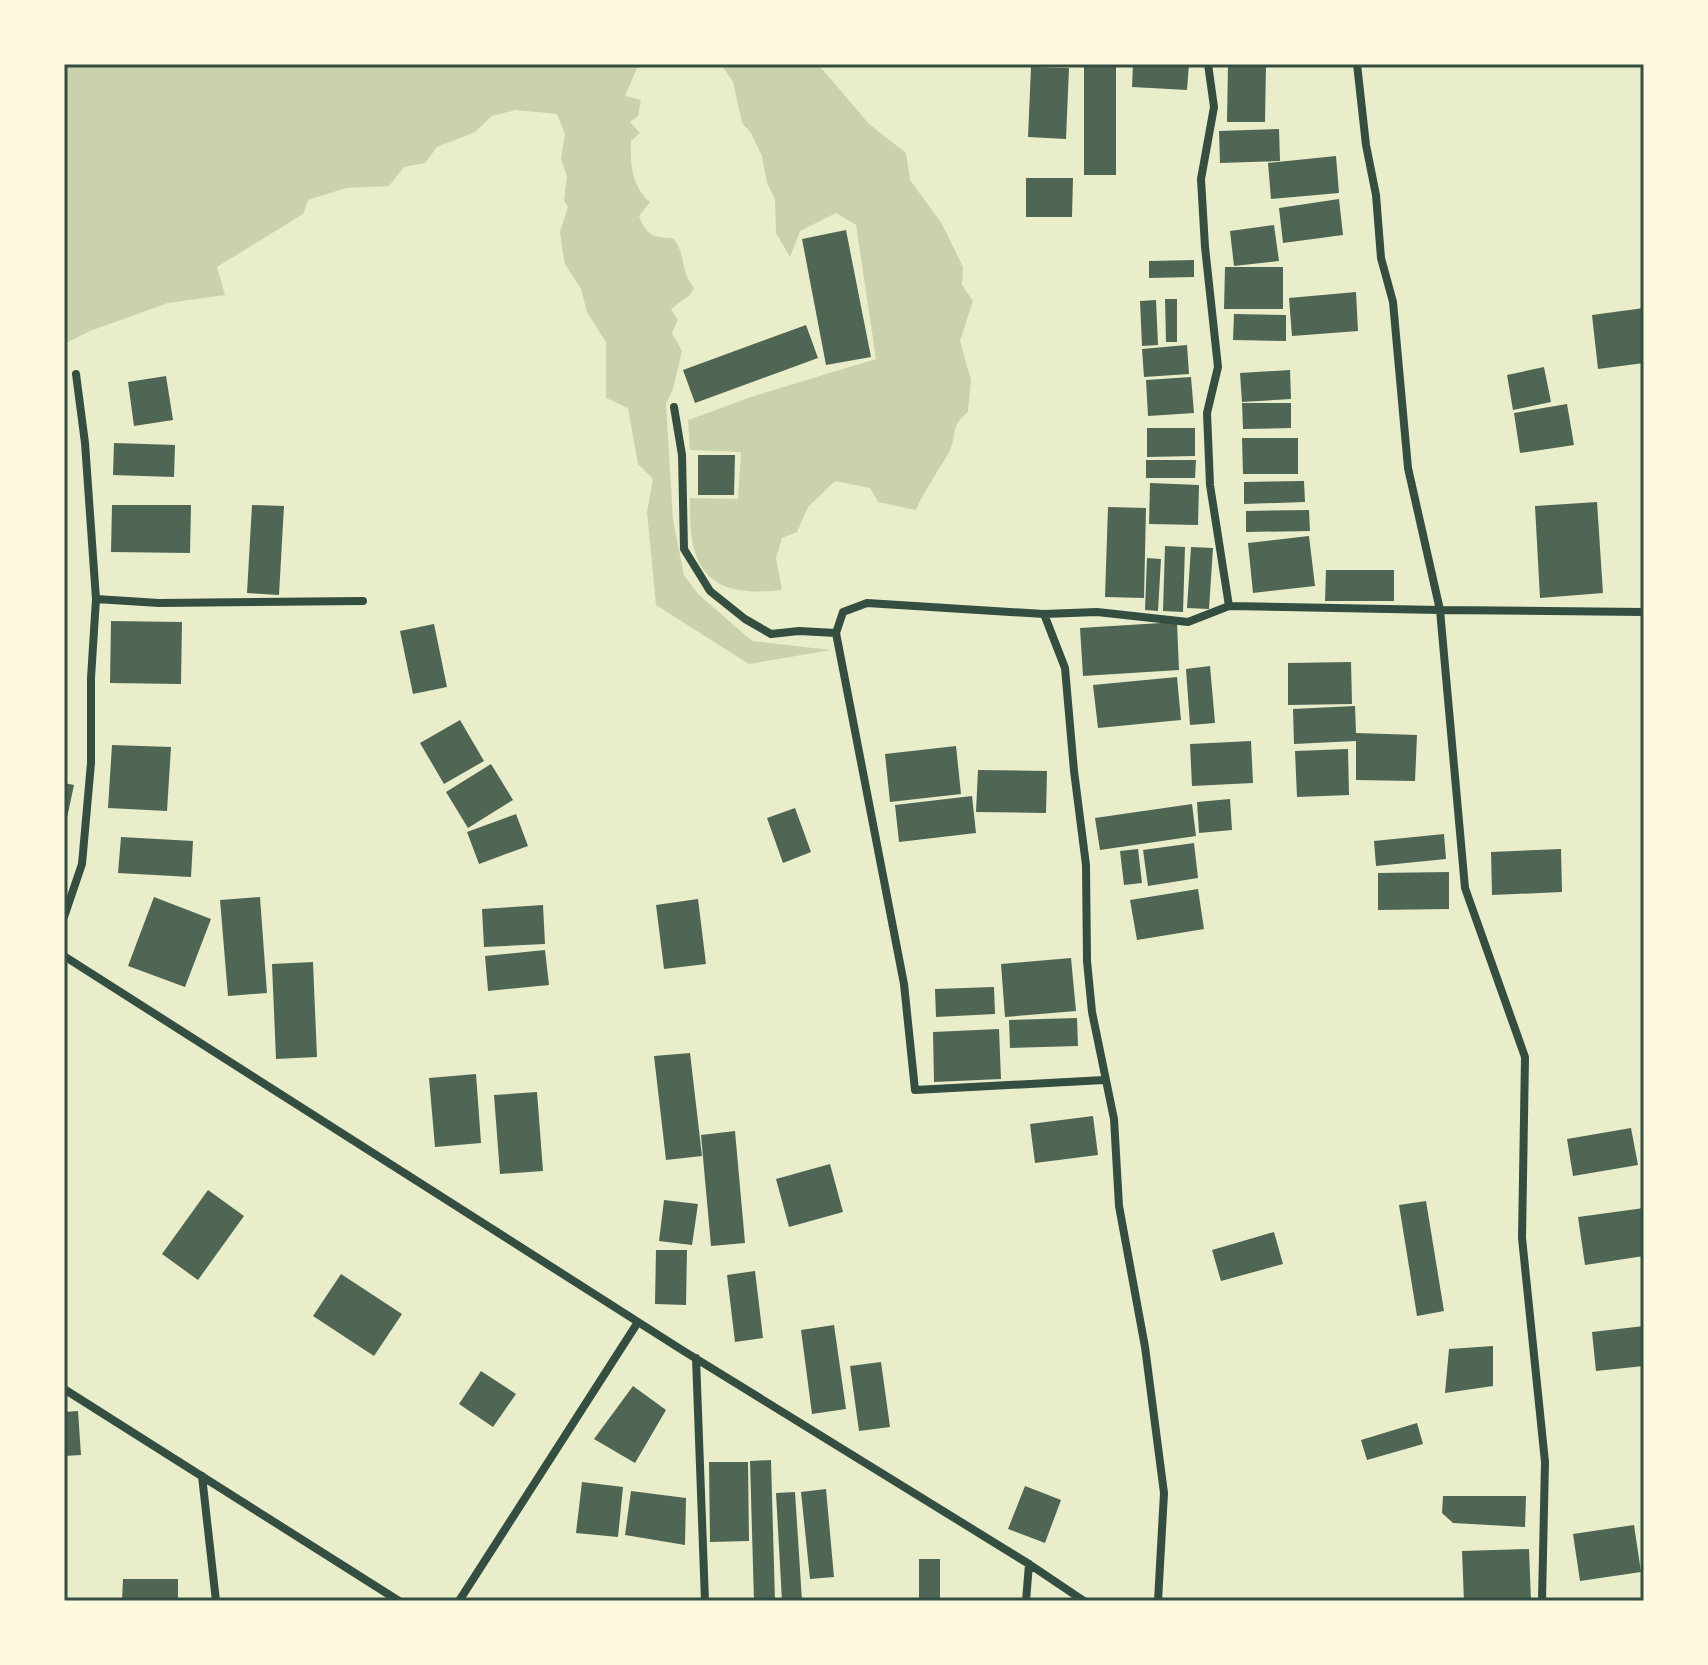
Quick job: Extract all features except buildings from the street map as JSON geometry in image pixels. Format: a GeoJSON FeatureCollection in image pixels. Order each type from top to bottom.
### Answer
{"type":"FeatureCollection","features":[{"type":"Feature","properties":{"kind":"street"},"geometry":{"type":"LineString","coordinates":[[1208,64],[1214,107],[1201,179],[1218,367],[1207,413],[1209,471],[1229,606]]}},
{"type":"Feature","properties":{"kind":"street"},"geometry":{"type":"LineString","coordinates":[[1357,64],[1366,145],[1376,195],[1381,258],[1393,302],[1408,468],[1440,610],[1465,888],[1525,1057],[1522,1238],[1545,1462],[1542,1601]]}},
{"type":"Feature","properties":{"kind":"street"},"geometry":{"type":"LineString","coordinates":[[64,917],[82,864],[91,763],[91,678],[96,599],[85,443],[76,374]]}},
{"type":"Feature","properties":{"kind":"street"},"geometry":{"type":"LineString","coordinates":[[674,407],[682,455],[684,549],[710,591],[745,619],[771,634],[799,631],[836,633]]}},
{"type":"Feature","properties":{"kind":"street"},"geometry":{"type":"LineString","coordinates":[[96,599],[159,603],[288,599],[363,601]]}},
{"type":"Feature","properties":{"kind":"street"},"geometry":{"type":"LineString","coordinates":[[1104,1080],[915,1090],[904,984],[836,633],[843,612],[867,603],[1044,614],[1097,612],[1188,622],[1229,606],[1644,612]]}},
{"type":"Feature","properties":{"kind":"street"},"geometry":{"type":"LineString","coordinates":[[1044,614],[1065,668],[1086,865],[1087,961],[1092,1012],[1114,1119],[1119,1206],[1145,1347],[1164,1493],[1158,1601]]}},
{"type":"Feature","properties":{"kind":"street"},"geometry":{"type":"LineString","coordinates":[[64,956],[638,1322],[1084,1601]]}},
{"type":"Feature","properties":{"kind":"street"},"geometry":{"type":"LineString","coordinates":[[459,1601],[638,1322]]}},
{"type":"Feature","properties":{"kind":"street"},"geometry":{"type":"LineString","coordinates":[[696,1358],[705,1601]]}},
{"type":"Feature","properties":{"kind":"street"},"geometry":{"type":"LineString","coordinates":[[64,1389],[399,1601]]}},
{"type":"Feature","properties":{"kind":"street"},"geometry":{"type":"LineString","coordinates":[[202,1476],[216,1601]]}},
{"type":"Feature","properties":{"kind":"street"},"geometry":{"type":"LineString","coordinates":[[1026,1601],[1029,1564]]}},
{"type":"Feature","properties":{"kind":"green space"},"geometry":{"type":"Polygon","coordinates":[[[64,64],[656,64],[637,68],[625,96],[641,100],[638,116],[630,122],[640,133],[631,141],[631,158],[639,189],[650,202],[639,216],[651,234],[673,238],[694,288],[690,295],[671,309],[678,320],[672,333],[682,351],[666,404],[673,520],[684,575],[698,594],[752,641],[831,650],[749,664],[656,605],[647,512],[653,479],[638,464],[628,408],[606,398],[606,342],[587,312],[581,289],[565,264],[560,232],[568,207],[564,200],[567,176],[561,159],[565,134],[557,114],[516,110],[492,116],[475,132],[437,147],[425,163],[404,167],[389,186],[346,188],[308,200],[303,214],[217,267],[225,295],[168,303],[90,331],[64,344],[64,64]]]}},
{"type":"Feature","properties":{"kind":"green space"},"geometry":{"type":"Polygon","coordinates":[[[721,64],[818,64],[869,124],[906,153],[910,180],[942,224],[963,267],[962,285],[973,301],[960,341],[971,380],[968,412],[958,422],[952,446],[916,510],[878,502],[870,488],[835,481],[808,507],[797,532],[782,538],[776,558],[782,590],[756,592],[735,589],[707,574],[698,560],[690,522],[690,498],[738,499],[741,452],[690,450],[688,420],[757,395],[876,359],[856,225],[836,213],[800,231],[790,257],[776,233],[775,199],[767,183],[762,156],[751,133],[742,123],[733,82],[721,64]]]}}]}
